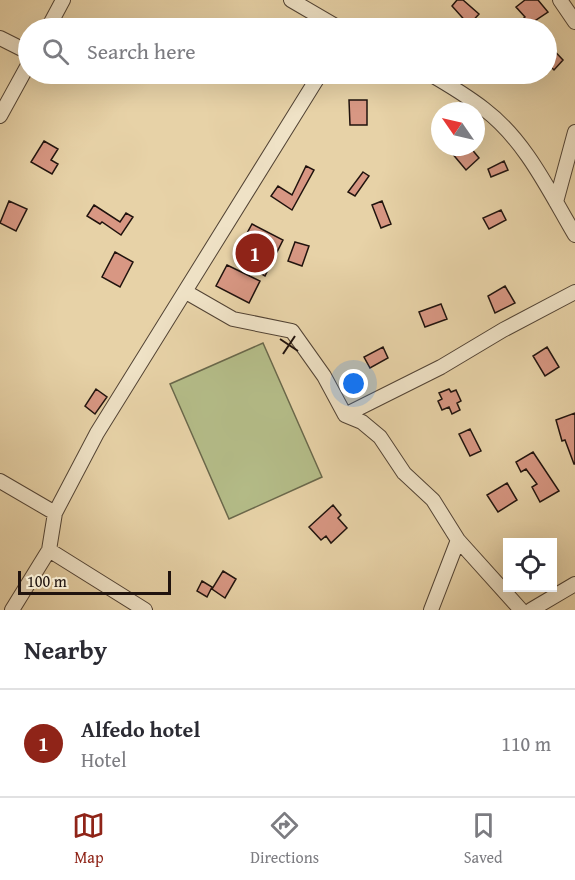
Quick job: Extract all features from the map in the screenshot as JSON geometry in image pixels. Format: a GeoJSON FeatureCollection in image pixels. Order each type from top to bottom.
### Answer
{"type":"FeatureCollection","features":[{"type":"Feature","properties":{"kind":"street"},"geometry":{"type":"LineString","coordinates":[[53,18],[63,0]]}},
{"type":"Feature","properties":{"kind":"street"},"geometry":{"type":"LineString","coordinates":[[291,0],[322,18]]}},
{"type":"Feature","properties":{"kind":"street"},"geometry":{"type":"LineString","coordinates":[[560,0],[575,22]]}},
{"type":"Feature","properties":{"kind":"street"},"geometry":{"type":"LineString","coordinates":[[0,38],[18,47]]}},
{"type":"Feature","properties":{"kind":"street"},"geometry":{"type":"LineString","coordinates":[[0,116],[18,83]]}},
{"type":"Feature","properties":{"kind":"street"},"geometry":{"type":"LineString","coordinates":[[12,610],[49,550],[55,513],[97,433],[314,84]]}},
{"type":"Feature","properties":{"kind":"street"},"geometry":{"type":"LineString","coordinates":[[446,84],[486,110],[507,131],[538,170],[575,235]]}},
{"type":"Feature","properties":{"kind":"street"},"geometry":{"type":"LineString","coordinates":[[556,202],[575,132]]}},
{"type":"Feature","properties":{"kind":"street"},"geometry":{"type":"LineString","coordinates":[[186,292],[233,319],[292,331],[317,367],[345,415],[362,422],[380,437],[404,473],[433,500],[458,540],[521,610]]}},
{"type":"Feature","properties":{"kind":"street"},"geometry":{"type":"LineString","coordinates":[[345,415],[441,367],[503,330],[575,292]]}},
{"type":"Feature","properties":{"kind":"street"},"geometry":{"type":"LineString","coordinates":[[0,481],[55,513]]}},
{"type":"Feature","properties":{"kind":"street"},"geometry":{"type":"LineString","coordinates":[[430,610],[458,540]]}},
{"type":"Feature","properties":{"kind":"street"},"geometry":{"type":"LineString","coordinates":[[49,550],[145,610]]}},
{"type":"Feature","properties":{"kind":"street"},"geometry":{"type":"LineString","coordinates":[[531,610],[575,584]]}},
{"type":"Feature","properties":{"kind":"green space"},"geometry":{"type":"Polygon","coordinates":[[[263,343],[322,477],[229,519],[170,384],[263,343]]]}},
{"type":"Feature","properties":{"kind":"building"},"geometry":{"type":"Polygon","coordinates":[[[457,0],[463,0],[479,14],[475,18],[463,18],[452,6],[457,0]]]}},
{"type":"Feature","properties":{"kind":"building"},"geometry":{"type":"Polygon","coordinates":[[[525,0],[538,0],[548,12],[539,18],[524,18],[516,7],[525,0]]]}},
{"type":"Feature","properties":{"kind":"building"},"geometry":{"type":"Polygon","coordinates":[[[557,54],[563,60],[557,67],[557,54]]]}},
{"type":"Feature","properties":{"kind":"building"},"geometry":{"type":"Polygon","coordinates":[[[349,100],[367,100],[367,125],[350,125],[349,100]]]}},
{"type":"Feature","properties":{"kind":"building"},"geometry":{"type":"Polygon","coordinates":[[[44,141],[58,149],[51,160],[58,164],[52,174],[31,162],[44,141]]]}},
{"type":"Feature","properties":{"kind":"building"},"geometry":{"type":"Polygon","coordinates":[[[454,156],[477,156],[479,158],[466,170],[454,156]]]}},
{"type":"Feature","properties":{"kind":"building"},"geometry":{"type":"Polygon","coordinates":[[[504,161],[508,170],[491,177],[488,169],[504,161]]]}},
{"type":"Feature","properties":{"kind":"building"},"geometry":{"type":"Polygon","coordinates":[[[306,166],[314,170],[292,210],[271,196],[278,186],[292,195],[306,166]]]}},
{"type":"Feature","properties":{"kind":"building"},"geometry":{"type":"Polygon","coordinates":[[[363,172],[369,176],[355,196],[348,192],[363,172]]]}},
{"type":"Feature","properties":{"kind":"building"},"geometry":{"type":"Polygon","coordinates":[[[9,201],[27,209],[16,231],[0,223],[9,201]]]}},
{"type":"Feature","properties":{"kind":"building"},"geometry":{"type":"Polygon","coordinates":[[[382,201],[391,224],[381,228],[372,205],[382,201]]]}},
{"type":"Feature","properties":{"kind":"building"},"geometry":{"type":"Polygon","coordinates":[[[94,205],[120,222],[126,213],[133,217],[121,235],[102,222],[100,224],[87,216],[94,205]]]}},
{"type":"Feature","properties":{"kind":"building"},"geometry":{"type":"Polygon","coordinates":[[[501,210],[506,220],[489,229],[483,218],[501,210]]]}},
{"type":"Feature","properties":{"kind":"building"},"geometry":{"type":"Polygon","coordinates":[[[252,224],[283,240],[265,276],[258,272],[264,260],[259,258],[265,247],[245,237],[252,224]]]}},
{"type":"Feature","properties":{"kind":"building"},"geometry":{"type":"Polygon","coordinates":[[[295,242],[309,246],[302,266],[288,261],[295,242]]]}},
{"type":"Feature","properties":{"kind":"building"},"geometry":{"type":"Polygon","coordinates":[[[115,252],[133,262],[120,287],[102,277],[115,252]]]}},
{"type":"Feature","properties":{"kind":"building"},"geometry":{"type":"Polygon","coordinates":[[[227,265],[260,281],[249,303],[216,286],[227,265]]]}},
{"type":"Feature","properties":{"kind":"building"},"geometry":{"type":"Polygon","coordinates":[[[505,286],[515,303],[495,313],[488,296],[505,286]]]}},
{"type":"Feature","properties":{"kind":"building"},"geometry":{"type":"Polygon","coordinates":[[[441,304],[447,319],[425,327],[419,312],[441,304]]]}},
{"type":"Feature","properties":{"kind":"building"},"geometry":{"type":"Polygon","coordinates":[[[383,347],[388,358],[370,368],[364,357],[383,347]]]}},
{"type":"Feature","properties":{"kind":"building"},"geometry":{"type":"Polygon","coordinates":[[[547,347],[559,367],[545,376],[533,356],[547,347]]]}},
{"type":"Feature","properties":{"kind":"building"},"geometry":{"type":"Polygon","coordinates":[[[96,389],[107,397],[95,414],[85,406],[96,389]]]}},
{"type":"Feature","properties":{"kind":"building"},"geometry":{"type":"Polygon","coordinates":[[[449,389],[451,392],[456,390],[461,401],[457,403],[460,410],[452,414],[449,407],[442,410],[438,401],[442,399],[439,393],[449,389]]]}},
{"type":"Feature","properties":{"kind":"building"},"geometry":{"type":"Polygon","coordinates":[[[575,413],[574,464],[565,440],[562,441],[556,420],[575,413]]]}},
{"type":"Feature","properties":{"kind":"building"},"geometry":{"type":"Polygon","coordinates":[[[470,429],[481,451],[470,456],[459,434],[470,429]]]}},
{"type":"Feature","properties":{"kind":"building"},"geometry":{"type":"Polygon","coordinates":[[[533,452],[559,491],[540,502],[532,487],[537,484],[526,469],[521,472],[516,462],[533,452]]]}},
{"type":"Feature","properties":{"kind":"building"},"geometry":{"type":"Polygon","coordinates":[[[507,483],[517,500],[498,512],[487,495],[507,483]]]}},
{"type":"Feature","properties":{"kind":"building"},"geometry":{"type":"Polygon","coordinates":[[[333,505],[341,515],[338,518],[347,528],[331,543],[326,536],[321,540],[309,527],[333,505]]]}},
{"type":"Feature","properties":{"kind":"building"},"geometry":{"type":"Polygon","coordinates":[[[223,571],[236,579],[225,598],[212,589],[223,571]]]}},
{"type":"Feature","properties":{"kind":"building"},"geometry":{"type":"Polygon","coordinates":[[[202,581],[212,587],[207,597],[197,591],[202,581]]]}},
{"type":"Feature","properties":{"kind":"place","name":"Alfedo hotel"},"geometry":{"type":"Point","coordinates":[255,253]}}]}
